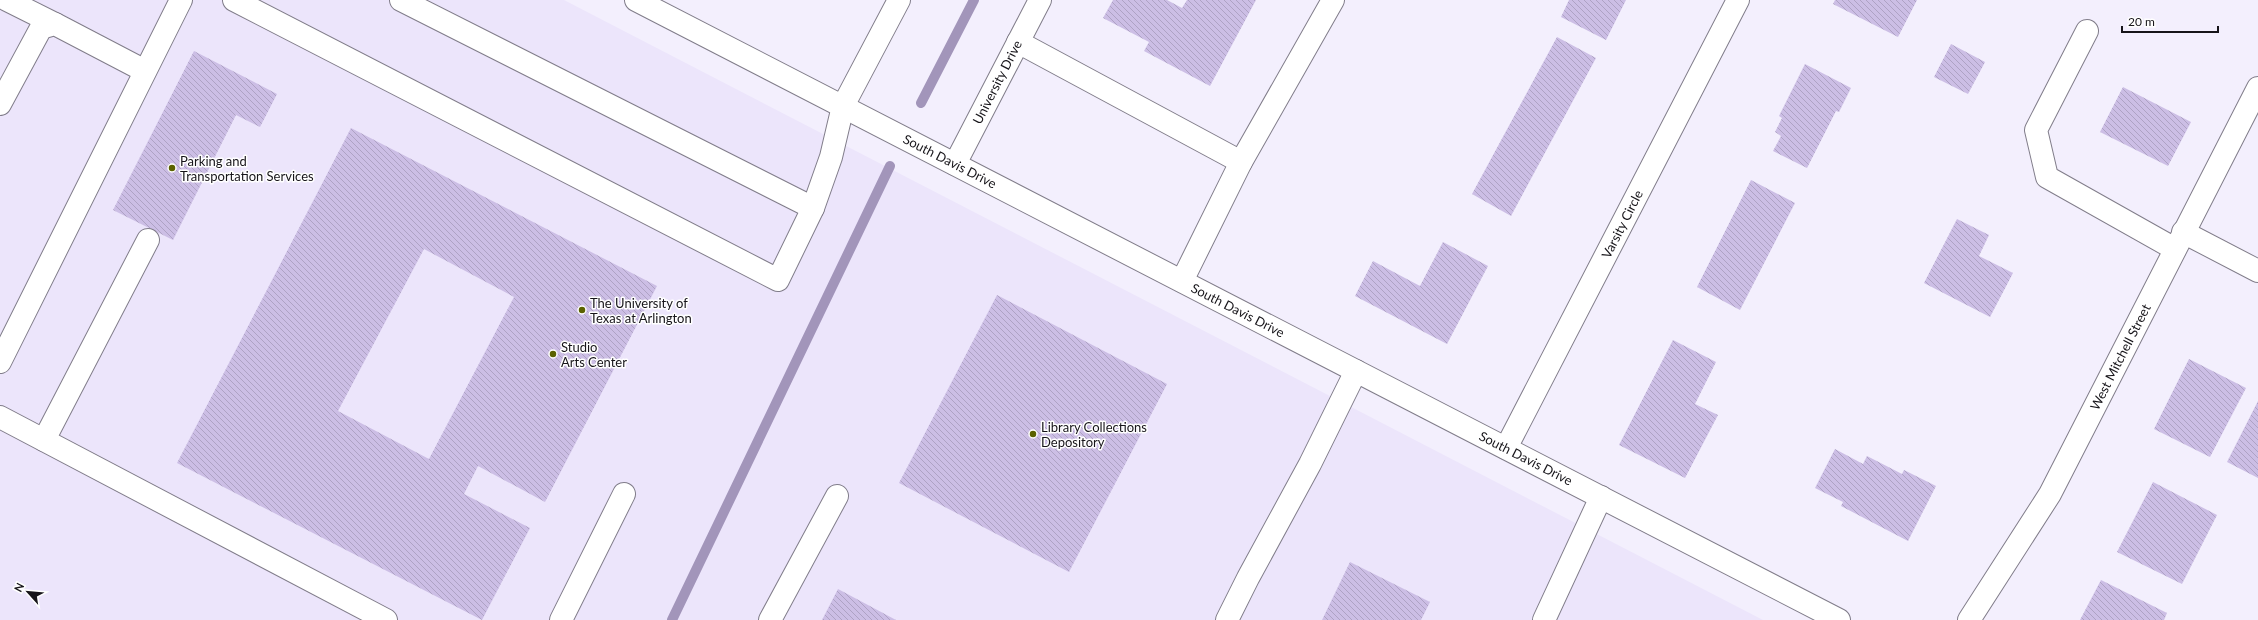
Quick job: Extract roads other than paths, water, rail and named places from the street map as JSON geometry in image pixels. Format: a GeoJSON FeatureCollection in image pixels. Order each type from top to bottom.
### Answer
{"type":"FeatureCollection","features":[{"type":"Feature","properties":{"kind":"street"},"geometry":{"type":"LineString","coordinates":[[7,0],[145,71]]}},
{"type":"Feature","properties":{"kind":"street"},"geometry":{"type":"LineString","coordinates":[[0,362],[7,330],[145,71],[181,0]]}},
{"type":"Feature","properties":{"kind":"street"},"geometry":{"type":"LineString","coordinates":[[234,0],[778,280],[813,208],[831,156],[843,106],[899,0]]}},
{"type":"Feature","properties":{"kind":"street"},"geometry":{"type":"LineString","coordinates":[[401,0],[813,208]]}},
{"type":"Feature","properties":{"kind":"street","name":"South Davis Drive"},"geometry":{"type":"LineString","coordinates":[[636,0],[1839,620]]}},
{"type":"Feature","properties":{"kind":"street","name":"University Drive"},"geometry":{"type":"LineString","coordinates":[[955,164],[1040,0]]}},
{"type":"Feature","properties":{"kind":"street"},"geometry":{"type":"LineString","coordinates":[[1182,281],[1241,162],[1333,0]]}},
{"type":"Feature","properties":{"kind":"street","name":"Varsity Circle"},"geometry":{"type":"LineString","coordinates":[[1506,448],[1738,0]]}},
{"type":"Feature","properties":{"kind":"street"},"geometry":{"type":"LineString","coordinates":[[0,104],[41,28],[54,24]]}},
{"type":"Feature","properties":{"kind":"street"},"geometry":{"type":"LineString","coordinates":[[2087,31],[2036,130],[2047,177],[2179,241],[2258,271]]}},
{"type":"Feature","properties":{"kind":"street"},"geometry":{"type":"LineString","coordinates":[[1018,42],[1241,162]]}},
{"type":"Feature","properties":{"kind":"street","name":"West Mitchell Street"},"geometry":{"type":"LineString","coordinates":[[1969,620],[2050,494],[2258,88]]}},
{"type":"Feature","properties":{"kind":"street"},"geometry":{"type":"LineString","coordinates":[[44,440],[148,240]]}},
{"type":"Feature","properties":{"kind":"street"},"geometry":{"type":"LineString","coordinates":[[1227,620],[1310,464],[1356,371]]}},
{"type":"Feature","properties":{"kind":"street"},"geometry":{"type":"LineString","coordinates":[[0,417],[386,620]]}},
{"type":"Feature","properties":{"kind":"street"},"geometry":{"type":"LineString","coordinates":[[561,620],[624,494]]}},
{"type":"Feature","properties":{"kind":"street"},"geometry":{"type":"LineString","coordinates":[[770,620],[837,496]]}},
{"type":"Feature","properties":{"kind":"street"},"geometry":{"type":"LineString","coordinates":[[1544,620],[1601,498]]}},
{"type":"Feature","properties":{"kind":"waterway"},"geometry":{"type":"LineString","coordinates":[[921,103],[974,0]]}},
{"type":"Feature","properties":{"kind":"waterway"},"geometry":{"type":"LineString","coordinates":[[672,620],[890,166]]}},
{"type":"Feature","properties":{"kind":"place","name":"Parking and Transportation Services"},"geometry":{"type":"Point","coordinates":[172,168]}},
{"type":"Feature","properties":{"kind":"place","name":"The University of Texas at Arlington"},"geometry":{"type":"Point","coordinates":[582,310]}},
{"type":"Feature","properties":{"kind":"place","name":"Studio Arts Center"},"geometry":{"type":"Point","coordinates":[553,354]}},
{"type":"Feature","properties":{"kind":"place","name":"Library Collections Depository"},"geometry":{"type":"Point","coordinates":[1033,434]}}]}
